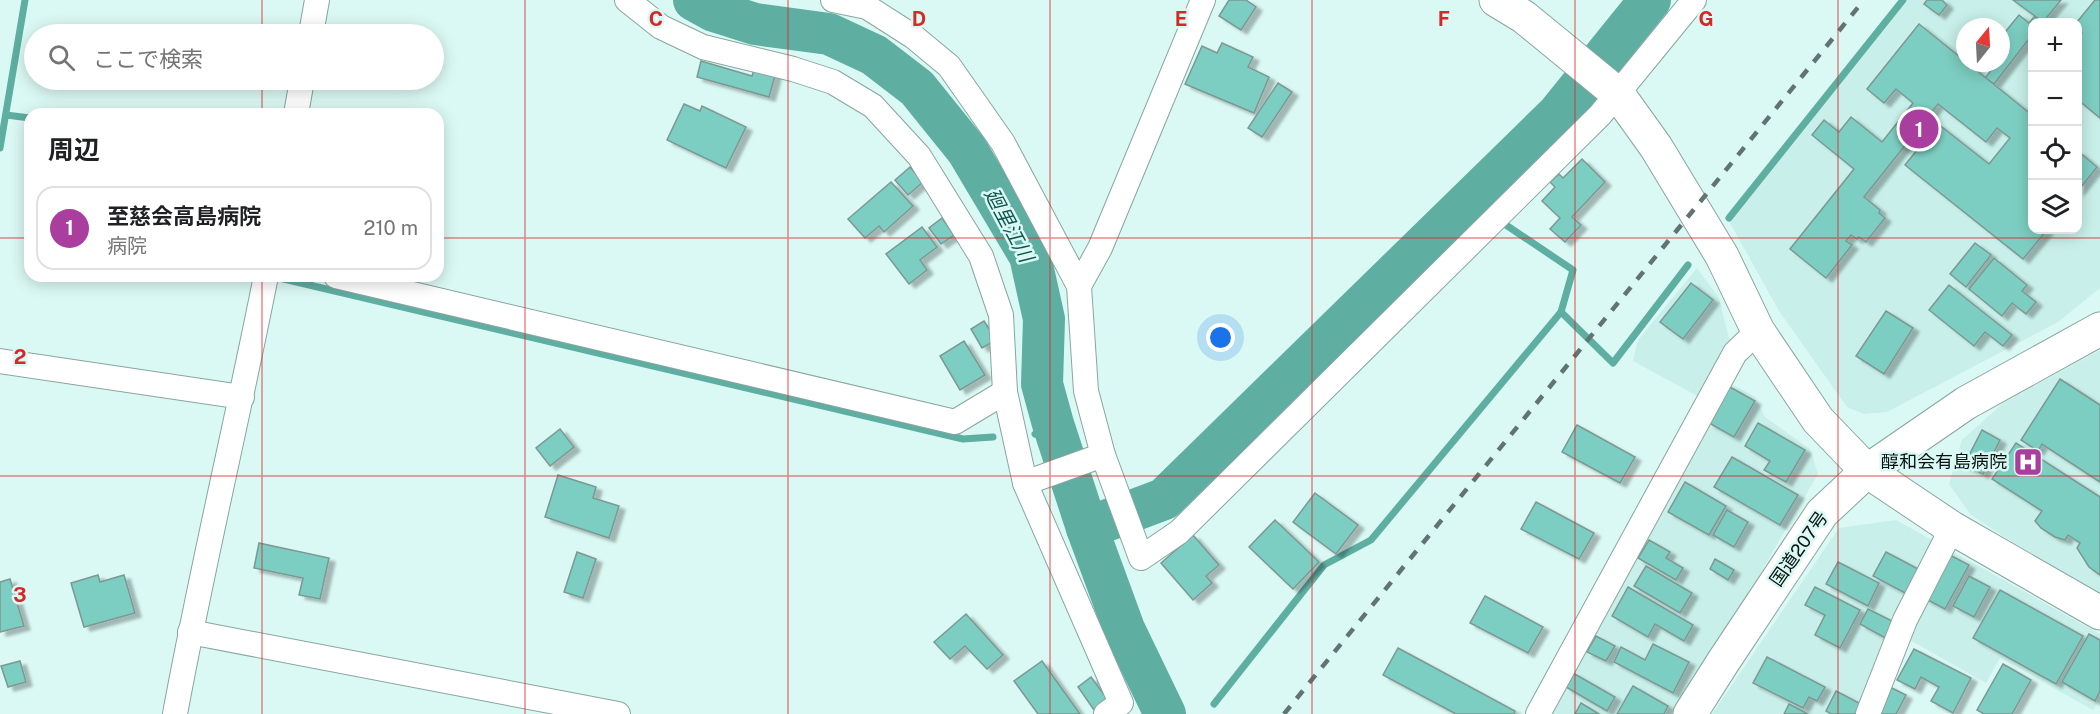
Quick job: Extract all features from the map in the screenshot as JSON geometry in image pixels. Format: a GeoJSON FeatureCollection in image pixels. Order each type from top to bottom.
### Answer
{"type":"FeatureCollection","features":[{"type":"Feature","properties":{"kind":"main road"},"geometry":{"type":"LineString","coordinates":[[1496,0],[1526,9],[1618,94],[1656,147],[1722,256],[1758,331],[1818,420],[1867,471],[1953,528],[2100,613]]}},
{"type":"Feature","properties":{"kind":"main road","name":"国道207号"},"geometry":{"type":"LineString","coordinates":[[1690,714],[1822,513],[1867,471],[1966,403],[2100,329]]}},
{"type":"Feature","properties":{"kind":"street"},"geometry":{"type":"LineString","coordinates":[[312,24],[317,0]]}},
{"type":"Feature","properties":{"kind":"street"},"geometry":{"type":"LineString","coordinates":[[627,0],[661,27],[703,47],[793,69],[833,82],[873,106],[919,156],[981,256],[1000,315],[1005,392],[1025,483],[1121,703],[1106,714]]}},
{"type":"Feature","properties":{"kind":"street"},"geometry":{"type":"LineString","coordinates":[[833,0],[867,7],[914,37],[949,66],[1003,143],[1079,286],[1086,391],[1103,455],[1141,558],[1179,531],[1600,115],[1694,0]]}},
{"type":"Feature","properties":{"kind":"street"},"geometry":{"type":"LineString","coordinates":[[1079,286],[1100,248],[1203,0]]}},
{"type":"Feature","properties":{"kind":"street"},"geometry":{"type":"LineString","coordinates":[[297,108],[300,90]]}},
{"type":"Feature","properties":{"kind":"street"},"geometry":{"type":"LineString","coordinates":[[175,714],[190,632],[242,397],[265,282]]}},
{"type":"Feature","properties":{"kind":"street"},"geometry":{"type":"LineString","coordinates":[[361,282],[955,422],[1005,392]]}},
{"type":"Feature","properties":{"kind":"street"},"geometry":{"type":"LineString","coordinates":[[1538,714],[1735,353],[1758,331]]}},
{"type":"Feature","properties":{"kind":"street"},"geometry":{"type":"LineString","coordinates":[[0,362],[242,397]]}},
{"type":"Feature","properties":{"kind":"street"},"geometry":{"type":"LineString","coordinates":[[1025,483],[1103,455]]}},
{"type":"Feature","properties":{"kind":"street"},"geometry":{"type":"LineString","coordinates":[[1868,714],[1905,620],[1953,528]]}},
{"type":"Feature","properties":{"kind":"street"},"geometry":{"type":"LineString","coordinates":[[190,632],[618,714]]}},
{"type":"Feature","properties":{"kind":"shaded area"},"geometry":{"type":"Polygon","coordinates":[[[1908,0],[2100,0],[2100,288],[2058,322],[1887,412],[1864,414],[1847,407],[1779,311],[1730,223],[1908,0]]]}},
{"type":"Feature","properties":{"kind":"shaded area"},"geometry":{"type":"Polygon","coordinates":[[[1697,268],[1719,298],[1730,342],[1728,382],[1755,397],[1765,417],[1810,449],[1818,474],[1757,579],[1672,714],[1528,714],[1701,398],[1633,361],[1638,340],[1697,268]]]}},
{"type":"Feature","properties":{"kind":"shaded area","name":"醇和会有島病院"},"geometry":{"type":"Polygon","coordinates":[[[2100,350],[2100,593],[2017,545],[1971,515],[1949,484],[1962,440],[2003,403],[2100,350]]]}},
{"type":"Feature","properties":{"kind":"shaded area"},"geometry":{"type":"Polygon","coordinates":[[[1896,520],[2100,634],[2100,699],[2093,710],[2000,658],[1986,683],[1897,633],[1858,714],[1712,714],[1839,528],[1896,520]]]}},
{"type":"Feature","properties":{"kind":"building"},"geometry":{"type":"Polygon","coordinates":[[[1229,0],[1246,0],[1256,7],[1241,30],[1219,16],[1229,0]]]}},
{"type":"Feature","properties":{"kind":"building"},"geometry":{"type":"Polygon","coordinates":[[[1927,0],[1942,0],[1947,5],[1939,15],[1924,4],[1927,0]]]}},
{"type":"Feature","properties":{"kind":"building"},"geometry":{"type":"Polygon","coordinates":[[[2013,0],[2061,0],[2046,18],[2038,18],[2013,0]]]}},
{"type":"Feature","properties":{"kind":"building"},"geometry":{"type":"Polygon","coordinates":[[[2095,0],[2100,0],[2100,118],[2082,103],[2080,18],[2095,0]]]}},
{"type":"Feature","properties":{"kind":"building"},"geometry":{"type":"Polygon","coordinates":[[[2019,15],[2028,22],[2028,40],[2010,63],[2010,26],[2019,15]]]}},
{"type":"Feature","properties":{"kind":"building"},"geometry":{"type":"Polygon","coordinates":[[[1919,24],[1956,54],[1956,72],[1979,72],[2028,112],[2028,234],[2044,234],[2023,259],[1905,165],[1938,124],[1989,164],[2010,138],[1997,128],[1986,142],[1938,104],[1864,197],[1880,210],[1879,213],[1885,218],[1866,242],[1851,235],[1846,241],[1852,245],[1826,278],[1790,249],[1854,169],[1812,135],[1824,120],[1839,132],[1851,117],[1882,142],[1913,103],[1896,89],[1884,103],[1867,89],[1919,24]]]}},
{"type":"Feature","properties":{"kind":"building"},"geometry":{"type":"Polygon","coordinates":[[[1222,43],[1253,57],[1248,67],[1269,77],[1254,113],[1185,84],[1202,46],[1217,53],[1222,43]]]}},
{"type":"Feature","properties":{"kind":"building"},"geometry":{"type":"Polygon","coordinates":[[[701,61],[752,76],[755,66],[776,72],[769,97],[697,77],[701,61]]]}},
{"type":"Feature","properties":{"kind":"building"},"geometry":{"type":"Polygon","coordinates":[[[1990,72],[2003,72],[1994,84],[1985,78],[1990,72]]]}},
{"type":"Feature","properties":{"kind":"building"},"geometry":{"type":"Polygon","coordinates":[[[1278,83],[1292,92],[1262,137],[1248,128],[1278,83]]]}},
{"type":"Feature","properties":{"kind":"building"},"geometry":{"type":"Polygon","coordinates":[[[684,104],[700,111],[702,106],[746,127],[726,168],[667,140],[684,104]]]}},
{"type":"Feature","properties":{"kind":"building"},"geometry":{"type":"Polygon","coordinates":[[[1915,133],[1925,141],[1917,150],[1907,143],[1915,133]]]}},
{"type":"Feature","properties":{"kind":"building"},"geometry":{"type":"Polygon","coordinates":[[[2082,154],[2097,167],[2082,186],[2082,154]]]}},
{"type":"Feature","properties":{"kind":"building"},"geometry":{"type":"Polygon","coordinates":[[[1582,159],[1605,182],[1572,217],[1581,225],[1565,242],[1550,229],[1560,218],[1542,201],[1555,187],[1550,182],[1559,174],[1563,178],[1582,159]]]}},
{"type":"Feature","properties":{"kind":"building"},"geometry":{"type":"Polygon","coordinates":[[[910,167],[923,182],[908,195],[895,180],[910,167]]]}},
{"type":"Feature","properties":{"kind":"building"},"geometry":{"type":"Polygon","coordinates":[[[891,182],[913,206],[884,232],[879,226],[865,238],[848,219],[891,182]]]}},
{"type":"Feature","properties":{"kind":"building"},"geometry":{"type":"Polygon","coordinates":[[[942,218],[954,235],[941,244],[929,228],[942,218]]]}},
{"type":"Feature","properties":{"kind":"building"},"geometry":{"type":"Polygon","coordinates":[[[922,227],[937,247],[920,260],[927,270],[909,284],[886,254],[922,227]]]}},
{"type":"Feature","properties":{"kind":"building"},"geometry":{"type":"Polygon","coordinates":[[[1975,243],[1991,255],[1966,287],[1950,274],[1975,243]]]}},
{"type":"Feature","properties":{"kind":"building"},"geometry":{"type":"Polygon","coordinates":[[[1994,258],[2027,285],[2022,291],[2036,302],[2026,314],[2012,303],[2002,316],[1969,289],[1994,258]]]}},
{"type":"Feature","properties":{"kind":"building"},"geometry":{"type":"Polygon","coordinates":[[[1691,283],[1713,300],[1683,339],[1660,322],[1691,283]]]}},
{"type":"Feature","properties":{"kind":"building"},"geometry":{"type":"Polygon","coordinates":[[[1949,285],[2012,335],[2003,346],[1985,332],[1974,346],[1929,310],[1949,285]]]}},
{"type":"Feature","properties":{"kind":"building"},"geometry":{"type":"Polygon","coordinates":[[[1886,311],[1913,328],[1884,374],[1856,356],[1886,311]]]}},
{"type":"Feature","properties":{"kind":"building"},"geometry":{"type":"Polygon","coordinates":[[[984,321],[996,340],[982,348],[971,329],[984,321]]]}},
{"type":"Feature","properties":{"kind":"building"},"geometry":{"type":"Polygon","coordinates":[[[964,341],[985,375],[960,390],[940,356],[964,341]]]}},
{"type":"Feature","properties":{"kind":"building"},"geometry":{"type":"Polygon","coordinates":[[[2060,379],[2100,405],[2100,482],[2042,444],[2038,451],[2021,440],[2060,379]]]}},
{"type":"Feature","properties":{"kind":"building"},"geometry":{"type":"Polygon","coordinates":[[[1730,387],[1755,401],[1734,437],[1709,423],[1730,387]]]}},
{"type":"Feature","properties":{"kind":"building"},"geometry":{"type":"Polygon","coordinates":[[[1758,423],[1805,450],[1786,482],[1764,470],[1770,461],[1745,446],[1758,423]]]}},
{"type":"Feature","properties":{"kind":"building"},"geometry":{"type":"Polygon","coordinates":[[[1577,425],[1635,457],[1620,483],[1562,452],[1577,425]]]}},
{"type":"Feature","properties":{"kind":"building"},"geometry":{"type":"Polygon","coordinates":[[[560,429],[574,447],[550,466],[536,448],[560,429]]]}},
{"type":"Feature","properties":{"kind":"building"},"geometry":{"type":"Polygon","coordinates":[[[1982,430],[2000,440],[1983,474],[1964,465],[1982,430]]]}},
{"type":"Feature","properties":{"kind":"building"},"geometry":{"type":"Polygon","coordinates":[[[2016,443],[2100,497],[2100,575],[2089,567],[2077,548],[2080,543],[2068,535],[2065,540],[2055,537],[2041,528],[2035,521],[2042,511],[1992,479],[2016,443]]]}},
{"type":"Feature","properties":{"kind":"building"},"geometry":{"type":"Polygon","coordinates":[[[1732,457],[1798,495],[1780,525],[1714,487],[1732,457]]]}},
{"type":"Feature","properties":{"kind":"building"},"geometry":{"type":"Polygon","coordinates":[[[558,475],[596,487],[593,498],[619,506],[609,538],[545,517],[558,475]]]}},
{"type":"Feature","properties":{"kind":"building"},"geometry":{"type":"Polygon","coordinates":[[[1685,482],[1726,506],[1709,535],[1668,512],[1685,482]]]}},
{"type":"Feature","properties":{"kind":"building"},"geometry":{"type":"Polygon","coordinates":[[[1315,493],[1358,525],[1336,554],[1293,522],[1315,493]]]}},
{"type":"Feature","properties":{"kind":"building"},"geometry":{"type":"Polygon","coordinates":[[[1536,502],[1594,533],[1579,559],[1521,529],[1536,502]]]}},
{"type":"Feature","properties":{"kind":"building"},"geometry":{"type":"Polygon","coordinates":[[[1727,510],[1748,522],[1734,547],[1713,535],[1727,510]]]}},
{"type":"Feature","properties":{"kind":"building"},"geometry":{"type":"Polygon","coordinates":[[[1275,520],[1319,562],[1293,589],[1249,547],[1275,520]]]}},
{"type":"Feature","properties":{"kind":"building"},"geometry":{"type":"Polygon","coordinates":[[[1193,535],[1219,565],[1206,576],[1212,583],[1193,600],[1161,563],[1193,535]]]}},
{"type":"Feature","properties":{"kind":"building"},"geometry":{"type":"Polygon","coordinates":[[[1649,540],[1670,552],[1666,558],[1683,568],[1676,580],[1638,558],[1649,540]]]}},
{"type":"Feature","properties":{"kind":"building"},"geometry":{"type":"Polygon","coordinates":[[[259,543],[329,558],[320,599],[299,595],[303,578],[254,568],[259,543]]]}},
{"type":"Feature","properties":{"kind":"building"},"geometry":{"type":"Polygon","coordinates":[[[577,552],[596,559],[583,598],[564,592],[577,552]]]}},
{"type":"Feature","properties":{"kind":"building"},"geometry":{"type":"Polygon","coordinates":[[[1886,552],[1922,571],[1909,595],[1873,576],[1886,552]]]}},
{"type":"Feature","properties":{"kind":"building"},"geometry":{"type":"Polygon","coordinates":[[[1946,553],[1969,565],[1945,609],[1924,598],[1946,553]]]}},
{"type":"Feature","properties":{"kind":"building"},"geometry":{"type":"Polygon","coordinates":[[[1715,559],[1734,570],[1728,580],[1710,569],[1715,559]]]}},
{"type":"Feature","properties":{"kind":"building"},"geometry":{"type":"Polygon","coordinates":[[[1838,562],[1879,583],[1868,606],[1826,584],[1838,562]]]}},
{"type":"Feature","properties":{"kind":"building"},"geometry":{"type":"Polygon","coordinates":[[[1646,566],[1692,593],[1680,613],[1634,586],[1646,566]]]}},
{"type":"Feature","properties":{"kind":"building"},"geometry":{"type":"Polygon","coordinates":[[[98,575],[100,582],[124,575],[135,613],[84,627],[71,583],[98,575]]]}},
{"type":"Feature","properties":{"kind":"building"},"geometry":{"type":"Polygon","coordinates":[[[1969,576],[1990,587],[1974,617],[1953,606],[1969,576]]]}},
{"type":"Feature","properties":{"kind":"building"},"geometry":{"type":"Polygon","coordinates":[[[10,579],[24,626],[0,632],[0,582],[10,579]]]}},
{"type":"Feature","properties":{"kind":"building"},"geometry":{"type":"Polygon","coordinates":[[[1628,587],[1693,625],[1684,641],[1655,624],[1648,637],[1612,616],[1628,587]]]}},
{"type":"Feature","properties":{"kind":"building"},"geometry":{"type":"Polygon","coordinates":[[[1815,587],[1860,610],[1840,648],[1815,635],[1825,615],[1805,605],[1815,587]]]}},
{"type":"Feature","properties":{"kind":"building"},"geometry":{"type":"Polygon","coordinates":[[[2000,590],[2083,636],[2056,684],[1973,638],[2000,590]]]}},
{"type":"Feature","properties":{"kind":"building"},"geometry":{"type":"Polygon","coordinates":[[[1485,596],[1543,627],[1528,653],[1470,623],[1485,596]]]}},
{"type":"Feature","properties":{"kind":"building"},"geometry":{"type":"Polygon","coordinates":[[[1868,609],[1898,624],[1889,640],[1860,624],[1868,609]]]}},
{"type":"Feature","properties":{"kind":"building"},"geometry":{"type":"Polygon","coordinates":[[[966,614],[1003,655],[987,669],[965,646],[950,659],[934,642],[966,614]]]}},
{"type":"Feature","properties":{"kind":"building"},"geometry":{"type":"Polygon","coordinates":[[[2089,634],[2100,640],[2100,691],[2095,701],[2062,682],[2089,634]]]}},
{"type":"Feature","properties":{"kind":"building"},"geometry":{"type":"Polygon","coordinates":[[[1596,636],[1615,646],[1606,661],[1587,652],[1596,636]]]}},
{"type":"Feature","properties":{"kind":"building"},"geometry":{"type":"Polygon","coordinates":[[[1653,644],[1689,662],[1673,693],[1614,662],[1621,647],[1645,660],[1653,644]]]}},
{"type":"Feature","properties":{"kind":"building"},"geometry":{"type":"Polygon","coordinates":[[[1398,648],[1515,711],[1514,714],[1456,714],[1383,675],[1398,648]]]}},
{"type":"Feature","properties":{"kind":"building"},"geometry":{"type":"Polygon","coordinates":[[[1914,649],[1971,678],[1953,713],[1931,701],[1939,687],[1921,677],[1915,689],[1897,680],[1914,649]]]}},
{"type":"Feature","properties":{"kind":"building"},"geometry":{"type":"Polygon","coordinates":[[[1767,657],[1825,687],[1817,701],[1809,697],[1803,708],[1753,683],[1767,657]]]}},
{"type":"Feature","properties":{"kind":"building"},"geometry":{"type":"Polygon","coordinates":[[[20,661],[26,682],[8,687],[1,666],[20,661]]]}},
{"type":"Feature","properties":{"kind":"building"},"geometry":{"type":"Polygon","coordinates":[[[1042,661],[1080,714],[1038,714],[1014,681],[1042,661]]]}},
{"type":"Feature","properties":{"kind":"building"},"geometry":{"type":"Polygon","coordinates":[[[2003,664],[2031,680],[2012,714],[1984,714],[1977,710],[2003,664]]]}},
{"type":"Feature","properties":{"kind":"building"},"geometry":{"type":"Polygon","coordinates":[[[1573,673],[1615,697],[1607,711],[1566,687],[1573,673]]]}},
{"type":"Feature","properties":{"kind":"building"},"geometry":{"type":"Polygon","coordinates":[[[1091,677],[1108,700],[1094,710],[1078,687],[1091,677]]]}},
{"type":"Feature","properties":{"kind":"building"},"geometry":{"type":"Polygon","coordinates":[[[1633,686],[1668,706],[1664,714],[1617,714],[1633,686]]]}},
{"type":"Feature","properties":{"kind":"building"},"geometry":{"type":"Polygon","coordinates":[[[1888,686],[1906,695],[1896,714],[1878,714],[1888,686]]]}},
{"type":"Feature","properties":{"kind":"building"},"geometry":{"type":"Polygon","coordinates":[[[1836,691],[1861,704],[1856,714],[1831,714],[1826,711],[1836,691]]]}},
{"type":"Feature","properties":{"kind":"building"},"geometry":{"type":"Polygon","coordinates":[[[1581,703],[1599,714],[1575,714],[1581,703]]]}},
{"type":"Feature","properties":{"kind":"building"},"geometry":{"type":"Polygon","coordinates":[[[1789,704],[1808,714],[1784,714],[1789,704]]]}},
{"type":"Feature","properties":{"kind":"waterway"},"geometry":{"type":"LineString","coordinates":[[0,148],[25,0]]}},
{"type":"Feature","properties":{"kind":"waterway","name":"廻里江川"},"geometry":{"type":"LineString","coordinates":[[694,0],[714,11],[755,24],[829,34],[874,55],[917,88],[967,150],[1030,256],[1044,319],[1042,384],[1053,424],[1087,528],[1124,629],[1165,714]]}},
{"type":"Feature","properties":{"kind":"waterway"},"geometry":{"type":"LineString","coordinates":[[1087,528],[1164,499],[1558,114],[1650,0]]}},
{"type":"Feature","properties":{"kind":"waterway"},"geometry":{"type":"LineString","coordinates":[[1729,218],[1903,0]]}},
{"type":"Feature","properties":{"kind":"waterway"},"geometry":{"type":"LineString","coordinates":[[6,115],[24,117]]}},
{"type":"Feature","properties":{"kind":"waterway"},"geometry":{"type":"LineString","coordinates":[[1214,704],[1324,565],[1371,540],[1561,312],[1573,270],[1506,225],[1474,196]]}},
{"type":"Feature","properties":{"kind":"waterway"},"geometry":{"type":"LineString","coordinates":[[1561,312],[1613,363],[1688,265]]}},
{"type":"Feature","properties":{"kind":"waterway"},"geometry":{"type":"LineString","coordinates":[[296,282],[963,439],[993,437]]}},
{"type":"Feature","properties":{"kind":"waterway"},"geometry":{"type":"LineString","coordinates":[[1035,434],[1053,424]]}},
{"type":"Feature","properties":{"kind":"railway"},"geometry":{"type":"LineString","coordinates":[[1284,714],[1864,0]]}},
{"type":"Feature","properties":{"kind":"place","name":"至慈会高島病院"},"geometry":{"type":"Point","coordinates":[1919,129]}},
{"type":"Feature","properties":{"kind":"place","name":"醇和会有島病院"},"geometry":{"type":"Point","coordinates":[2028,462]}}]}
